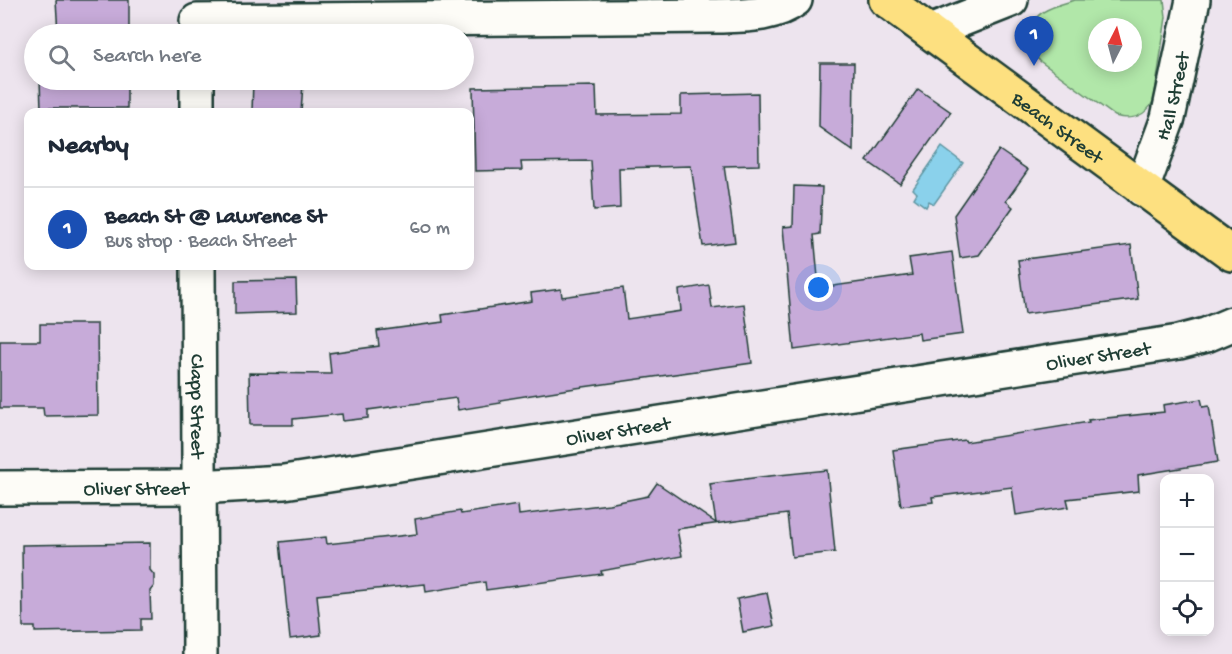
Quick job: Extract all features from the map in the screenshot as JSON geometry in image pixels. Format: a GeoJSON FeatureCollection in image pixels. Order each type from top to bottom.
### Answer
{"type":"FeatureCollection","features":[{"type":"Feature","properties":{"kind":"main road","name":"Beach Street"},"geometry":{"type":"LineString","coordinates":[[886,0],[1232,254]]}},
{"type":"Feature","properties":{"kind":"street"},"geometry":{"type":"LineString","coordinates":[[197,18],[738,15],[777,10],[795,0]]}},
{"type":"Feature","properties":{"kind":"street"},"geometry":{"type":"LineString","coordinates":[[930,32],[1011,0]]}},
{"type":"Feature","properties":{"kind":"street","name":"Hall Street"},"geometry":{"type":"LineString","coordinates":[[1143,189],[1168,118],[1193,0]]}},
{"type":"Feature","properties":{"kind":"street"},"geometry":{"type":"LineString","coordinates":[[197,90],[197,108]]}},
{"type":"Feature","properties":{"kind":"street","name":"Clapp Street"},"geometry":{"type":"LineString","coordinates":[[198,270],[200,654]]}},
{"type":"Feature","properties":{"kind":"street","name":"Oliver Street"},"geometry":{"type":"LineString","coordinates":[[0,488],[198,487],[302,479],[1132,350],[1206,335],[1232,324]]}},
{"type":"Feature","properties":{"kind":"green space"},"geometry":{"type":"Polygon","coordinates":[[[1075,0],[1164,0],[1166,17],[1154,100],[1147,110],[1133,117],[1115,116],[1033,54],[1029,40],[1030,28],[1039,15],[1052,7],[1075,0]]]}},
{"type":"Feature","properties":{"kind":"water"},"geometry":{"type":"Polygon","coordinates":[[[942,147],[963,163],[934,204],[929,201],[926,207],[914,198],[917,193],[913,189],[942,147]]]}},
{"type":"Feature","properties":{"kind":"building"},"geometry":{"type":"Polygon","coordinates":[[[56,0],[129,0],[129,24],[57,24],[56,0]]]}},
{"type":"Feature","properties":{"kind":"building"},"geometry":{"type":"Polygon","coordinates":[[[820,63],[854,63],[853,151],[819,127],[820,63]]]}},
{"type":"Feature","properties":{"kind":"building"},"geometry":{"type":"Polygon","coordinates":[[[596,86],[597,115],[681,114],[681,95],[758,93],[759,165],[724,166],[735,242],[703,246],[691,166],[619,168],[620,208],[594,210],[591,161],[521,162],[522,170],[475,171],[474,88],[596,86]]]}},
{"type":"Feature","properties":{"kind":"building"},"geometry":{"type":"Polygon","coordinates":[[[918,89],[951,112],[900,184],[867,161],[918,89]]]}},
{"type":"Feature","properties":{"kind":"building"},"geometry":{"type":"Polygon","coordinates":[[[40,90],[127,90],[127,108],[41,108],[40,90]]]}},
{"type":"Feature","properties":{"kind":"building"},"geometry":{"type":"Polygon","coordinates":[[[253,90],[303,90],[301,108],[252,108],[253,90]]]}},
{"type":"Feature","properties":{"kind":"building"},"geometry":{"type":"Polygon","coordinates":[[[999,150],[1028,170],[1006,201],[1013,207],[979,255],[960,258],[954,215],[999,150]]]}},
{"type":"Feature","properties":{"kind":"building"},"geometry":{"type":"Polygon","coordinates":[[[794,186],[822,187],[820,234],[814,235],[819,288],[912,275],[909,258],[952,252],[963,334],[920,340],[919,333],[794,350],[783,227],[793,226],[794,186]]]}},
{"type":"Feature","properties":{"kind":"building"},"geometry":{"type":"Polygon","coordinates":[[[1131,245],[1138,299],[1025,314],[1018,260],[1131,245]]]}},
{"type":"Feature","properties":{"kind":"building"},"geometry":{"type":"Polygon","coordinates":[[[296,280],[297,312],[235,314],[235,281],[296,280]]]}},
{"type":"Feature","properties":{"kind":"building"},"geometry":{"type":"Polygon","coordinates":[[[709,285],[712,308],[744,304],[752,363],[500,400],[501,403],[458,410],[456,398],[368,410],[368,418],[343,421],[342,414],[293,419],[293,425],[250,425],[249,373],[331,374],[329,353],[379,346],[377,331],[443,322],[442,315],[532,301],[531,293],[561,289],[562,297],[623,288],[627,319],[681,311],[679,290],[709,285]]]}},
{"type":"Feature","properties":{"kind":"building"},"geometry":{"type":"Polygon","coordinates":[[[40,324],[97,324],[98,415],[44,416],[43,408],[0,408],[0,341],[40,341],[40,324]]]}},
{"type":"Feature","properties":{"kind":"building"},"geometry":{"type":"Polygon","coordinates":[[[1201,399],[1203,407],[1209,406],[1218,462],[1138,475],[1139,491],[1067,499],[1069,507],[1016,515],[1012,487],[932,497],[933,502],[901,506],[893,450],[965,440],[966,442],[1089,422],[1088,420],[1164,412],[1163,405],[1201,399]]]}},
{"type":"Feature","properties":{"kind":"building"},"geometry":{"type":"Polygon","coordinates":[[[827,470],[835,552],[792,557],[787,514],[677,529],[682,556],[601,571],[602,574],[486,590],[485,582],[426,592],[425,584],[317,595],[321,635],[290,639],[280,542],[326,537],[327,544],[417,534],[415,519],[460,511],[461,514],[518,505],[519,515],[609,504],[648,496],[657,483],[716,523],[710,484],[827,470]]]}},
{"type":"Feature","properties":{"kind":"building"},"geometry":{"type":"Polygon","coordinates":[[[150,543],[150,570],[154,575],[154,586],[150,591],[151,619],[141,619],[141,630],[35,632],[35,627],[23,627],[22,545],[150,543]]]}},
{"type":"Feature","properties":{"kind":"building"},"geometry":{"type":"Polygon","coordinates":[[[767,593],[774,626],[743,632],[737,599],[767,593]]]}},
{"type":"Feature","properties":{"kind":"place","name":"Beach St @ Lawrence St"},"geometry":{"type":"Point","coordinates":[1034,66]}}]}
